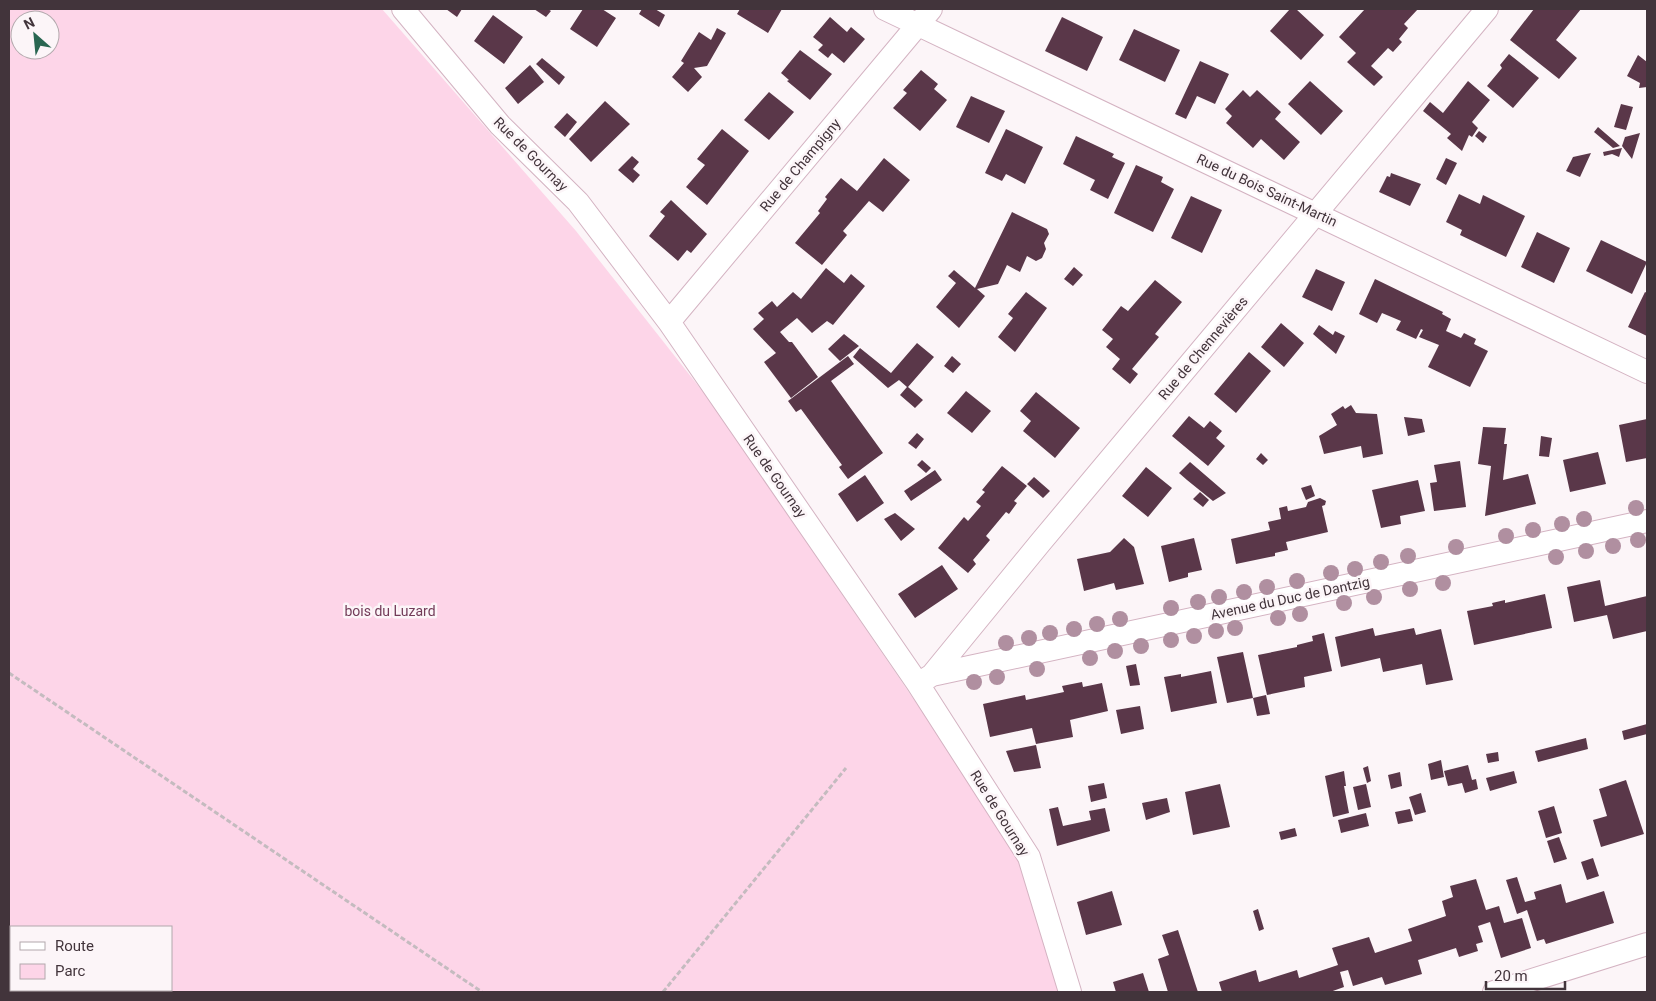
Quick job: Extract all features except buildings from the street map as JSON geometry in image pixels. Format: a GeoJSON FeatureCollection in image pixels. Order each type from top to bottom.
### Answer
{"type":"FeatureCollection","features":[{"type":"Feature","properties":{"kind":"street","name":"Rue de Gournay"},"geometry":{"type":"LineString","coordinates":[[403,9],[500,125],[578,202],[669,322],[925,680],[1029,857],[1070,992]]}},
{"type":"Feature","properties":{"kind":"street","name":"Rue du Bois Saint-Martin"},"geometry":{"type":"LineString","coordinates":[[885,9],[925,17],[1316,214],[1647,372]]}},
{"type":"Feature","properties":{"kind":"street","name":"Rue de Chennevières"},"geometry":{"type":"LineString","coordinates":[[925,680],[1487,9]]}},
{"type":"Feature","properties":{"kind":"street","name":"Rue de Champigny"},"geometry":{"type":"LineString","coordinates":[[669,322],[925,17]]}},
{"type":"Feature","properties":{"kind":"street","name":"Avenue du Duc de Dantzig"},"geometry":{"type":"LineString","coordinates":[[925,680],[1647,521]]}},
{"type":"Feature","properties":{"kind":"street"},"geometry":{"type":"LineString","coordinates":[[1494,992],[1647,944]]}},
{"type":"Feature","properties":{"kind":"path"},"geometry":{"type":"LineString","coordinates":[[9,673],[482,992]]}},
{"type":"Feature","properties":{"kind":"path"},"geometry":{"type":"LineString","coordinates":[[663,992],[846,768]]}},
{"type":"Feature","properties":{"kind":"green space","name":"bois du Luzard"},"geometry":{"type":"Polygon","coordinates":[[[9,9],[382,9],[576,231],[711,402],[921,710],[1023,867],[1061,992],[9,992],[9,9]]]}}]}
